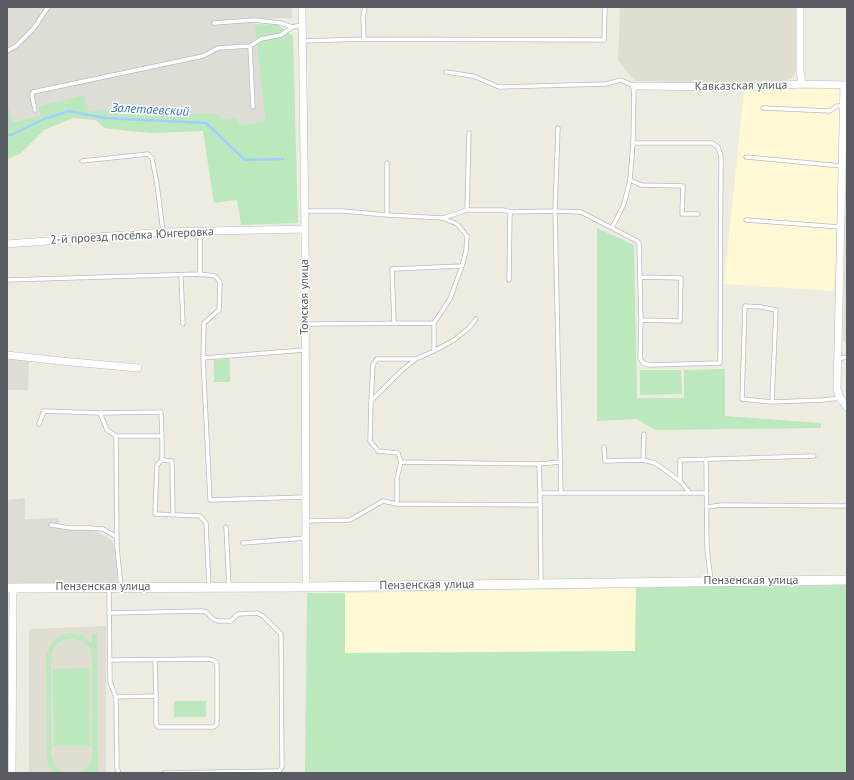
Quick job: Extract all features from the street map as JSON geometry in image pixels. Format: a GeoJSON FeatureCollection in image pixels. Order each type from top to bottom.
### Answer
{"type":"FeatureCollection","features":[{"type":"Feature","properties":{"kind":"street","name":"Томская улица"},"geometry":{"type":"LineString","coordinates":[[302,7],[307,521],[306,587]]}},
{"type":"Feature","properties":{"kind":"street"},"geometry":{"type":"LineString","coordinates":[[800,7],[800,71],[802,84]]}},
{"type":"Feature","properties":{"kind":"street","name":"Кавказская улица"},"geometry":{"type":"LineString","coordinates":[[634,86],[746,87],[802,84],[845,85]]}},
{"type":"Feature","properties":{"kind":"street"},"geometry":{"type":"LineString","coordinates":[[845,85],[843,106],[837,389],[840,398],[847,407]]}},
{"type":"Feature","properties":{"kind":"street","name":"2-й проезд посёлка Юнгеровка"},"geometry":{"type":"LineString","coordinates":[[7,244],[163,232],[304,229]]}},
{"type":"Feature","properties":{"kind":"street"},"geometry":{"type":"LineString","coordinates":[[7,355],[138,368]]}},
{"type":"Feature","properties":{"kind":"street","name":"Пензенская улица"},"geometry":{"type":"LineString","coordinates":[[10,588],[306,587],[847,580]]}},
{"type":"Feature","properties":{"kind":"street"},"geometry":{"type":"LineString","coordinates":[[10,588],[12,773]]}},
{"type":"Feature","properties":{"kind":"lane"},"geometry":{"type":"LineString","coordinates":[[7,51],[16,46],[34,28],[48,7]]}},
{"type":"Feature","properties":{"kind":"lane"},"geometry":{"type":"LineString","coordinates":[[364,39],[363,16],[365,7]]}},
{"type":"Feature","properties":{"kind":"lane"},"geometry":{"type":"LineString","coordinates":[[302,41],[364,39],[604,40],[605,7]]}},
{"type":"Feature","properties":{"kind":"lane"},"geometry":{"type":"LineString","coordinates":[[214,23],[254,20],[281,23],[292,27]]}},
{"type":"Feature","properties":{"kind":"lane"},"geometry":{"type":"LineString","coordinates":[[35,110],[32,96],[33,92],[203,56],[218,48],[250,46],[261,39],[281,35],[292,27],[302,25]]}},
{"type":"Feature","properties":{"kind":"lane"},"geometry":{"type":"LineString","coordinates":[[250,46],[253,107]]}},
{"type":"Feature","properties":{"kind":"lane"},"geometry":{"type":"LineString","coordinates":[[446,72],[472,76],[499,87],[606,84],[622,80],[634,86],[633,143],[630,180],[624,204],[612,228]]}},
{"type":"Feature","properties":{"kind":"lane"},"geometry":{"type":"LineString","coordinates":[[763,108],[830,111],[837,106],[843,106]]}},
{"type":"Feature","properties":{"kind":"lane"},"geometry":{"type":"LineString","coordinates":[[558,128],[555,211],[561,493]]}},
{"type":"Feature","properties":{"kind":"lane"},"geometry":{"type":"LineString","coordinates":[[467,210],[469,133]]}},
{"type":"Feature","properties":{"kind":"lane"},"geometry":{"type":"LineString","coordinates":[[443,218],[467,210],[504,210],[510,212],[581,212],[637,241],[639,243],[640,277],[640,358],[643,363],[649,365],[720,363],[718,214],[721,156],[718,147],[712,143],[633,143]]}},
{"type":"Feature","properties":{"kind":"lane"},"geometry":{"type":"LineString","coordinates":[[82,161],[148,154],[152,158],[157,184],[163,232]]}},
{"type":"Feature","properties":{"kind":"lane"},"geometry":{"type":"LineString","coordinates":[[746,157],[842,166]]}},
{"type":"Feature","properties":{"kind":"lane"},"geometry":{"type":"LineString","coordinates":[[387,163],[387,215]]}},
{"type":"Feature","properties":{"kind":"lane"},"geometry":{"type":"LineString","coordinates":[[630,180],[641,185],[683,186],[682,214],[698,214]]}},
{"type":"Feature","properties":{"kind":"lane"},"geometry":{"type":"LineString","coordinates":[[304,211],[344,211],[443,218],[457,224],[467,236],[466,251],[450,299],[434,323],[434,351]]}},
{"type":"Feature","properties":{"kind":"lane"},"geometry":{"type":"LineString","coordinates":[[509,280],[510,212]]}},
{"type":"Feature","properties":{"kind":"lane"},"geometry":{"type":"LineString","coordinates":[[746,220],[840,227]]}},
{"type":"Feature","properties":{"kind":"lane"},"geometry":{"type":"LineString","coordinates":[[200,231],[200,274]]}},
{"type":"Feature","properties":{"kind":"lane"},"geometry":{"type":"LineString","coordinates":[[394,323],[392,269],[462,266]]}},
{"type":"Feature","properties":{"kind":"lane"},"geometry":{"type":"LineString","coordinates":[[7,280],[200,274],[215,276],[220,282],[219,310],[204,323],[203,358],[210,500],[306,497]]}},
{"type":"Feature","properties":{"kind":"lane"},"geometry":{"type":"LineString","coordinates":[[181,275],[183,324]]}},
{"type":"Feature","properties":{"kind":"lane"},"geometry":{"type":"LineString","coordinates":[[640,277],[681,278],[680,321],[641,320]]}},
{"type":"Feature","properties":{"kind":"lane"},"geometry":{"type":"LineString","coordinates":[[772,402],[776,310],[745,306],[742,399],[772,402],[840,398]]}},
{"type":"Feature","properties":{"kind":"lane"},"geometry":{"type":"LineString","coordinates":[[371,401],[401,371],[416,359],[454,340],[469,328],[476,319]]}},
{"type":"Feature","properties":{"kind":"lane"},"geometry":{"type":"LineString","coordinates":[[305,324],[434,323]]}},
{"type":"Feature","properties":{"kind":"lane"},"geometry":{"type":"LineString","coordinates":[[203,358],[305,350]]}},
{"type":"Feature","properties":{"kind":"lane"},"geometry":{"type":"LineString","coordinates":[[838,360],[847,357]]}},
{"type":"Feature","properties":{"kind":"lane"},"geometry":{"type":"LineString","coordinates":[[397,504],[397,478],[401,462],[398,453],[378,451],[370,441],[374,365],[377,359],[416,359]]}},
{"type":"Feature","properties":{"kind":"lane"},"geometry":{"type":"LineString","coordinates":[[38,424],[44,411],[100,413],[161,412],[162,460],[157,465],[155,514],[200,516],[206,523],[209,587]]}},
{"type":"Feature","properties":{"kind":"lane"},"geometry":{"type":"LineString","coordinates":[[100,413],[107,430],[116,436],[162,436]]}},
{"type":"Feature","properties":{"kind":"lane"},"geometry":{"type":"LineString","coordinates":[[643,460],[644,434]]}},
{"type":"Feature","properties":{"kind":"lane"},"geometry":{"type":"LineString","coordinates":[[116,436],[117,537],[121,587]]}},
{"type":"Feature","properties":{"kind":"lane"},"geometry":{"type":"LineString","coordinates":[[604,447],[605,461],[643,460],[655,463],[680,481],[690,493]]}},
{"type":"Feature","properties":{"kind":"lane"},"geometry":{"type":"LineString","coordinates":[[680,481],[680,460],[814,456]]}},
{"type":"Feature","properties":{"kind":"lane"},"geometry":{"type":"LineString","coordinates":[[706,459],[705,493],[707,507],[707,549],[711,581]]}},
{"type":"Feature","properties":{"kind":"lane"},"geometry":{"type":"LineString","coordinates":[[162,460],[172,461],[173,515]]}},
{"type":"Feature","properties":{"kind":"lane"},"geometry":{"type":"LineString","coordinates":[[401,462],[539,464],[561,462]]}},
{"type":"Feature","properties":{"kind":"lane"},"geometry":{"type":"LineString","coordinates":[[539,464],[541,584]]}},
{"type":"Feature","properties":{"kind":"lane"},"geometry":{"type":"LineString","coordinates":[[540,493],[705,493]]}},
{"type":"Feature","properties":{"kind":"lane"},"geometry":{"type":"LineString","coordinates":[[307,521],[350,520],[383,501],[397,504],[540,505]]}},
{"type":"Feature","properties":{"kind":"lane"},"geometry":{"type":"LineString","coordinates":[[707,507],[722,505],[847,506]]}},
{"type":"Feature","properties":{"kind":"lane"},"geometry":{"type":"LineString","coordinates":[[51,525],[71,528],[103,529],[117,537]]}},
{"type":"Feature","properties":{"kind":"lane"},"geometry":{"type":"LineString","coordinates":[[226,527],[229,587]]}},
{"type":"Feature","properties":{"kind":"lane"},"geometry":{"type":"LineString","coordinates":[[243,543],[307,538]]}},
{"type":"Feature","properties":{"kind":"lane"},"geometry":{"type":"LineString","coordinates":[[109,587],[110,682],[116,697],[116,768],[119,773]]}},
{"type":"Feature","properties":{"kind":"lane"},"geometry":{"type":"LineString","coordinates":[[110,613],[202,611],[206,612],[213,619],[218,621],[231,621],[238,614],[257,614],[263,616],[281,634],[282,767],[279,771],[164,773]]}},
{"type":"Feature","properties":{"kind":"lane"},"geometry":{"type":"LineString","coordinates":[[110,660],[209,659],[213,660],[216,662],[217,724],[214,727],[158,727],[156,723],[155,660]]}},
{"type":"Feature","properties":{"kind":"lane"},"geometry":{"type":"LineString","coordinates":[[116,697],[156,696]]}},
{"type":"Feature","properties":{"kind":"shaded area"},"geometry":{"type":"Polygon","coordinates":[[[7,7],[292,7],[292,18],[255,19],[265,121],[240,125],[224,119],[214,113],[151,116],[150,106],[108,114],[106,108],[89,111],[84,96],[38,106],[40,116],[13,122],[7,102],[7,7]]]}},
{"type":"Feature","properties":{"kind":"shaded area"},"geometry":{"type":"Polygon","coordinates":[[[620,7],[796,7],[796,71],[792,78],[784,81],[745,83],[635,81],[618,61],[620,7]]]}},
{"type":"Feature","properties":{"kind":"shaded area"},"geometry":{"type":"Polygon","coordinates":[[[834,88],[839,90],[841,94],[834,291],[724,284],[744,91],[834,88]]]}},
{"type":"Feature","properties":{"kind":"shaded area"},"geometry":{"type":"Polygon","coordinates":[[[847,110],[847,346],[843,340],[847,110]]]}},
{"type":"Feature","properties":{"kind":"shaded area"},"geometry":{"type":"Polygon","coordinates":[[[7,357],[29,360],[28,390],[7,390],[7,357]]]}},
{"type":"Feature","properties":{"kind":"shaded area"},"geometry":{"type":"Polygon","coordinates":[[[25,498],[25,519],[58,518],[61,529],[93,529],[111,540],[115,547],[118,585],[7,583],[7,500],[25,498]]]}},
{"type":"Feature","properties":{"kind":"shaded area"},"geometry":{"type":"Polygon","coordinates":[[[636,588],[635,651],[345,653],[345,593],[636,588]]]}},
{"type":"Feature","properties":{"kind":"shaded area"},"geometry":{"type":"Polygon","coordinates":[[[106,626],[106,773],[29,773],[29,629],[106,626]]]}},
{"type":"Feature","properties":{"kind":"green space"},"geometry":{"type":"Polygon","coordinates":[[[255,24],[278,25],[293,36],[298,223],[241,225],[237,200],[214,203],[203,131],[153,133],[129,131],[104,128],[96,120],[73,118],[44,130],[20,154],[7,159],[7,102],[13,122],[40,116],[38,106],[84,95],[89,111],[106,108],[108,114],[150,106],[151,116],[214,113],[224,119],[236,117],[240,125],[265,121],[255,24]]]}},
{"type":"Feature","properties":{"kind":"green space"},"geometry":{"type":"Polygon","coordinates":[[[597,228],[634,245],[637,398],[684,398],[684,370],[725,369],[725,416],[821,423],[821,428],[655,430],[637,419],[597,421],[597,228]]]}},
{"type":"Feature","properties":{"kind":"green space"},"geometry":{"type":"Polygon","coordinates":[[[230,359],[230,382],[214,382],[214,360],[230,359]]]}},
{"type":"Feature","properties":{"kind":"green space"},"geometry":{"type":"Polygon","coordinates":[[[640,370],[681,370],[682,394],[640,395],[640,370]]]}},
{"type":"Feature","properties":{"kind":"green space"},"geometry":{"type":"Polygon","coordinates":[[[847,585],[847,773],[305,773],[307,593],[345,593],[345,653],[635,651],[636,588],[847,585]]]}},
{"type":"Feature","properties":{"kind":"green space"},"geometry":{"type":"Polygon","coordinates":[[[70,633],[81,635],[92,643],[92,633],[97,633],[98,773],[93,773],[93,770],[89,773],[79,773],[88,767],[92,758],[92,658],[90,649],[87,645],[75,639],[66,639],[58,643],[52,651],[51,660],[51,755],[56,767],[65,773],[55,773],[49,766],[47,760],[46,654],[55,639],[70,633]]]}},
{"type":"Feature","properties":{"kind":"green space"},"geometry":{"type":"Polygon","coordinates":[[[89,668],[90,746],[54,746],[53,669],[89,668]]]}},
{"type":"Feature","properties":{"kind":"green space"},"geometry":{"type":"Polygon","coordinates":[[[174,701],[206,701],[206,717],[174,717],[174,701]]]}},
{"type":"Feature","properties":{"kind":"waterway","name":"Залетаевский"},"geometry":{"type":"LineString","coordinates":[[7,135],[11,135],[44,119],[69,111],[104,118],[206,123],[245,160],[283,159]]}}]}
